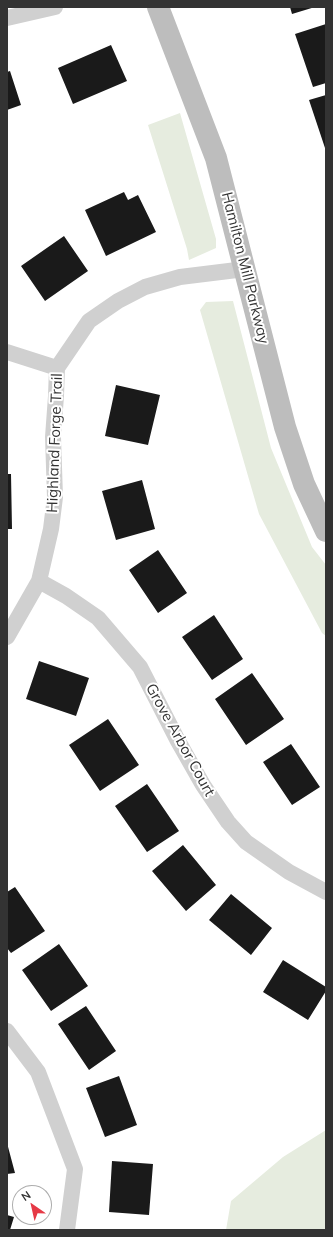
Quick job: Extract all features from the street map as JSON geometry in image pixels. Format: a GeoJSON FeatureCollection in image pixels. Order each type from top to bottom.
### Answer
{"type":"FeatureCollection","features":[{"type":"Feature","properties":{"kind":"street"},"geometry":{"type":"LineString","coordinates":[[7,18],[55,7]]}},
{"type":"Feature","properties":{"kind":"street","name":"Hamilton Mill Parkway"},"geometry":{"type":"LineString","coordinates":[[158,7],[216,158],[285,427],[304,484],[326,531]]}},
{"type":"Feature","properties":{"kind":"street","name":"Highland Forge Trail"},"geometry":{"type":"LineString","coordinates":[[7,637],[39,581],[51,529],[55,497],[52,437],[57,368],[89,321],[145,287],[180,276],[244,269]]}},
{"type":"Feature","properties":{"kind":"street"},"geometry":{"type":"LineString","coordinates":[[7,352],[57,368]]}},
{"type":"Feature","properties":{"kind":"street","name":"Grove Arbor Court"},"geometry":{"type":"LineString","coordinates":[[39,581],[66,596],[98,618],[140,667],[178,741],[203,785],[228,822],[246,842],[289,872],[326,892]]}},
{"type":"Feature","properties":{"kind":"street"},"geometry":{"type":"LineString","coordinates":[[7,1031],[38,1072],[75,1169],[67,1230]]}},
{"type":"Feature","properties":{"kind":"shaded area"},"geometry":{"type":"Polygon","coordinates":[[[180,113],[216,239],[216,248],[189,260],[187,249],[148,125],[180,113]]]}},
{"type":"Feature","properties":{"kind":"shaded area"},"geometry":{"type":"Polygon","coordinates":[[[233,301],[271,448],[312,547],[326,565],[326,636],[322,633],[259,514],[200,310],[206,302],[233,301]]]}},
{"type":"Feature","properties":{"kind":"shaded area"},"geometry":{"type":"Polygon","coordinates":[[[326,1130],[326,1230],[226,1230],[231,1201],[283,1157],[326,1130]]]}},
{"type":"Feature","properties":{"kind":"building"},"geometry":{"type":"Polygon","coordinates":[[[290,7],[315,7],[292,14],[290,7]]]}},
{"type":"Feature","properties":{"kind":"building"},"geometry":{"type":"Polygon","coordinates":[[[326,24],[326,83],[313,87],[295,34],[326,24]]]}},
{"type":"Feature","properties":{"kind":"building"},"geometry":{"type":"Polygon","coordinates":[[[111,45],[127,81],[73,104],[58,68],[111,45]]]}},
{"type":"Feature","properties":{"kind":"building"},"geometry":{"type":"Polygon","coordinates":[[[10,71],[21,105],[7,110],[7,72],[10,71]]]}},
{"type":"Feature","properties":{"kind":"building"},"geometry":{"type":"Polygon","coordinates":[[[326,95],[326,151],[309,100],[326,95]]]}},
{"type":"Feature","properties":{"kind":"building"},"geometry":{"type":"Polygon","coordinates":[[[124,192],[128,200],[138,195],[156,232],[106,256],[85,210],[124,192]]]}},
{"type":"Feature","properties":{"kind":"building"},"geometry":{"type":"Polygon","coordinates":[[[64,236],[88,271],[45,301],[21,266],[64,236]]]}},
{"type":"Feature","properties":{"kind":"building"},"geometry":{"type":"Polygon","coordinates":[[[116,385],[160,395],[148,445],[105,436],[116,385]]]}},
{"type":"Feature","properties":{"kind":"building"},"geometry":{"type":"Polygon","coordinates":[[[7,474],[11,474],[12,529],[7,529],[7,474]]]}},
{"type":"Feature","properties":{"kind":"building"},"geometry":{"type":"Polygon","coordinates":[[[142,480],[155,529],[116,540],[102,491],[142,480]]]}},
{"type":"Feature","properties":{"kind":"building"},"geometry":{"type":"Polygon","coordinates":[[[158,550],[187,593],[158,613],[129,570],[158,550]]]}},
{"type":"Feature","properties":{"kind":"building"},"geometry":{"type":"Polygon","coordinates":[[[214,615],[243,659],[212,680],[182,637],[214,615]]]}},
{"type":"Feature","properties":{"kind":"building"},"geometry":{"type":"Polygon","coordinates":[[[39,661],[89,678],[76,716],[26,699],[39,661]]]}},
{"type":"Feature","properties":{"kind":"building"},"geometry":{"type":"Polygon","coordinates":[[[252,673],[284,719],[246,745],[215,699],[252,673]]]}},
{"type":"Feature","properties":{"kind":"building"},"geometry":{"type":"Polygon","coordinates":[[[108,719],[139,765],[100,791],[69,745],[108,719]]]}},
{"type":"Feature","properties":{"kind":"building"},"geometry":{"type":"Polygon","coordinates":[[[291,744],[320,787],[292,805],[263,762],[291,744]]]}},
{"type":"Feature","properties":{"kind":"building"},"geometry":{"type":"Polygon","coordinates":[[[147,784],[179,831],[147,852],[115,806],[147,784]]]}},
{"type":"Feature","properties":{"kind":"building"},"geometry":{"type":"Polygon","coordinates":[[[183,845],[216,885],[186,911],[152,871],[183,845]]]}},
{"type":"Feature","properties":{"kind":"building"},"geometry":{"type":"Polygon","coordinates":[[[15,887],[45,931],[11,953],[7,948],[7,892],[15,887]]]}},
{"type":"Feature","properties":{"kind":"building"},"geometry":{"type":"Polygon","coordinates":[[[231,894],[272,928],[251,955],[209,920],[231,894]]]}},
{"type":"Feature","properties":{"kind":"building"},"geometry":{"type":"Polygon","coordinates":[[[59,944],[88,986],[51,1011],[22,970],[59,944]]]}},
{"type":"Feature","properties":{"kind":"building"},"geometry":{"type":"Polygon","coordinates":[[[283,960],[326,987],[326,991],[308,1020],[263,992],[283,960]]]}},
{"type":"Feature","properties":{"kind":"building"},"geometry":{"type":"Polygon","coordinates":[[[86,1006],[116,1051],[89,1070],[58,1024],[86,1006]]]}},
{"type":"Feature","properties":{"kind":"building"},"geometry":{"type":"Polygon","coordinates":[[[119,1076],[137,1125],[105,1137],[86,1088],[119,1076]]]}},
{"type":"Feature","properties":{"kind":"building"},"geometry":{"type":"Polygon","coordinates":[[[7,1143],[15,1173],[7,1174],[7,1143]]]}},
{"type":"Feature","properties":{"kind":"building"},"geometry":{"type":"Polygon","coordinates":[[[112,1161],[153,1164],[149,1215],[109,1212],[112,1161]]]}},
{"type":"Feature","properties":{"kind":"building"},"geometry":{"type":"Polygon","coordinates":[[[7,1215],[12,1216],[12,1224],[10,1230],[7,1230],[7,1215]]]}}]}
